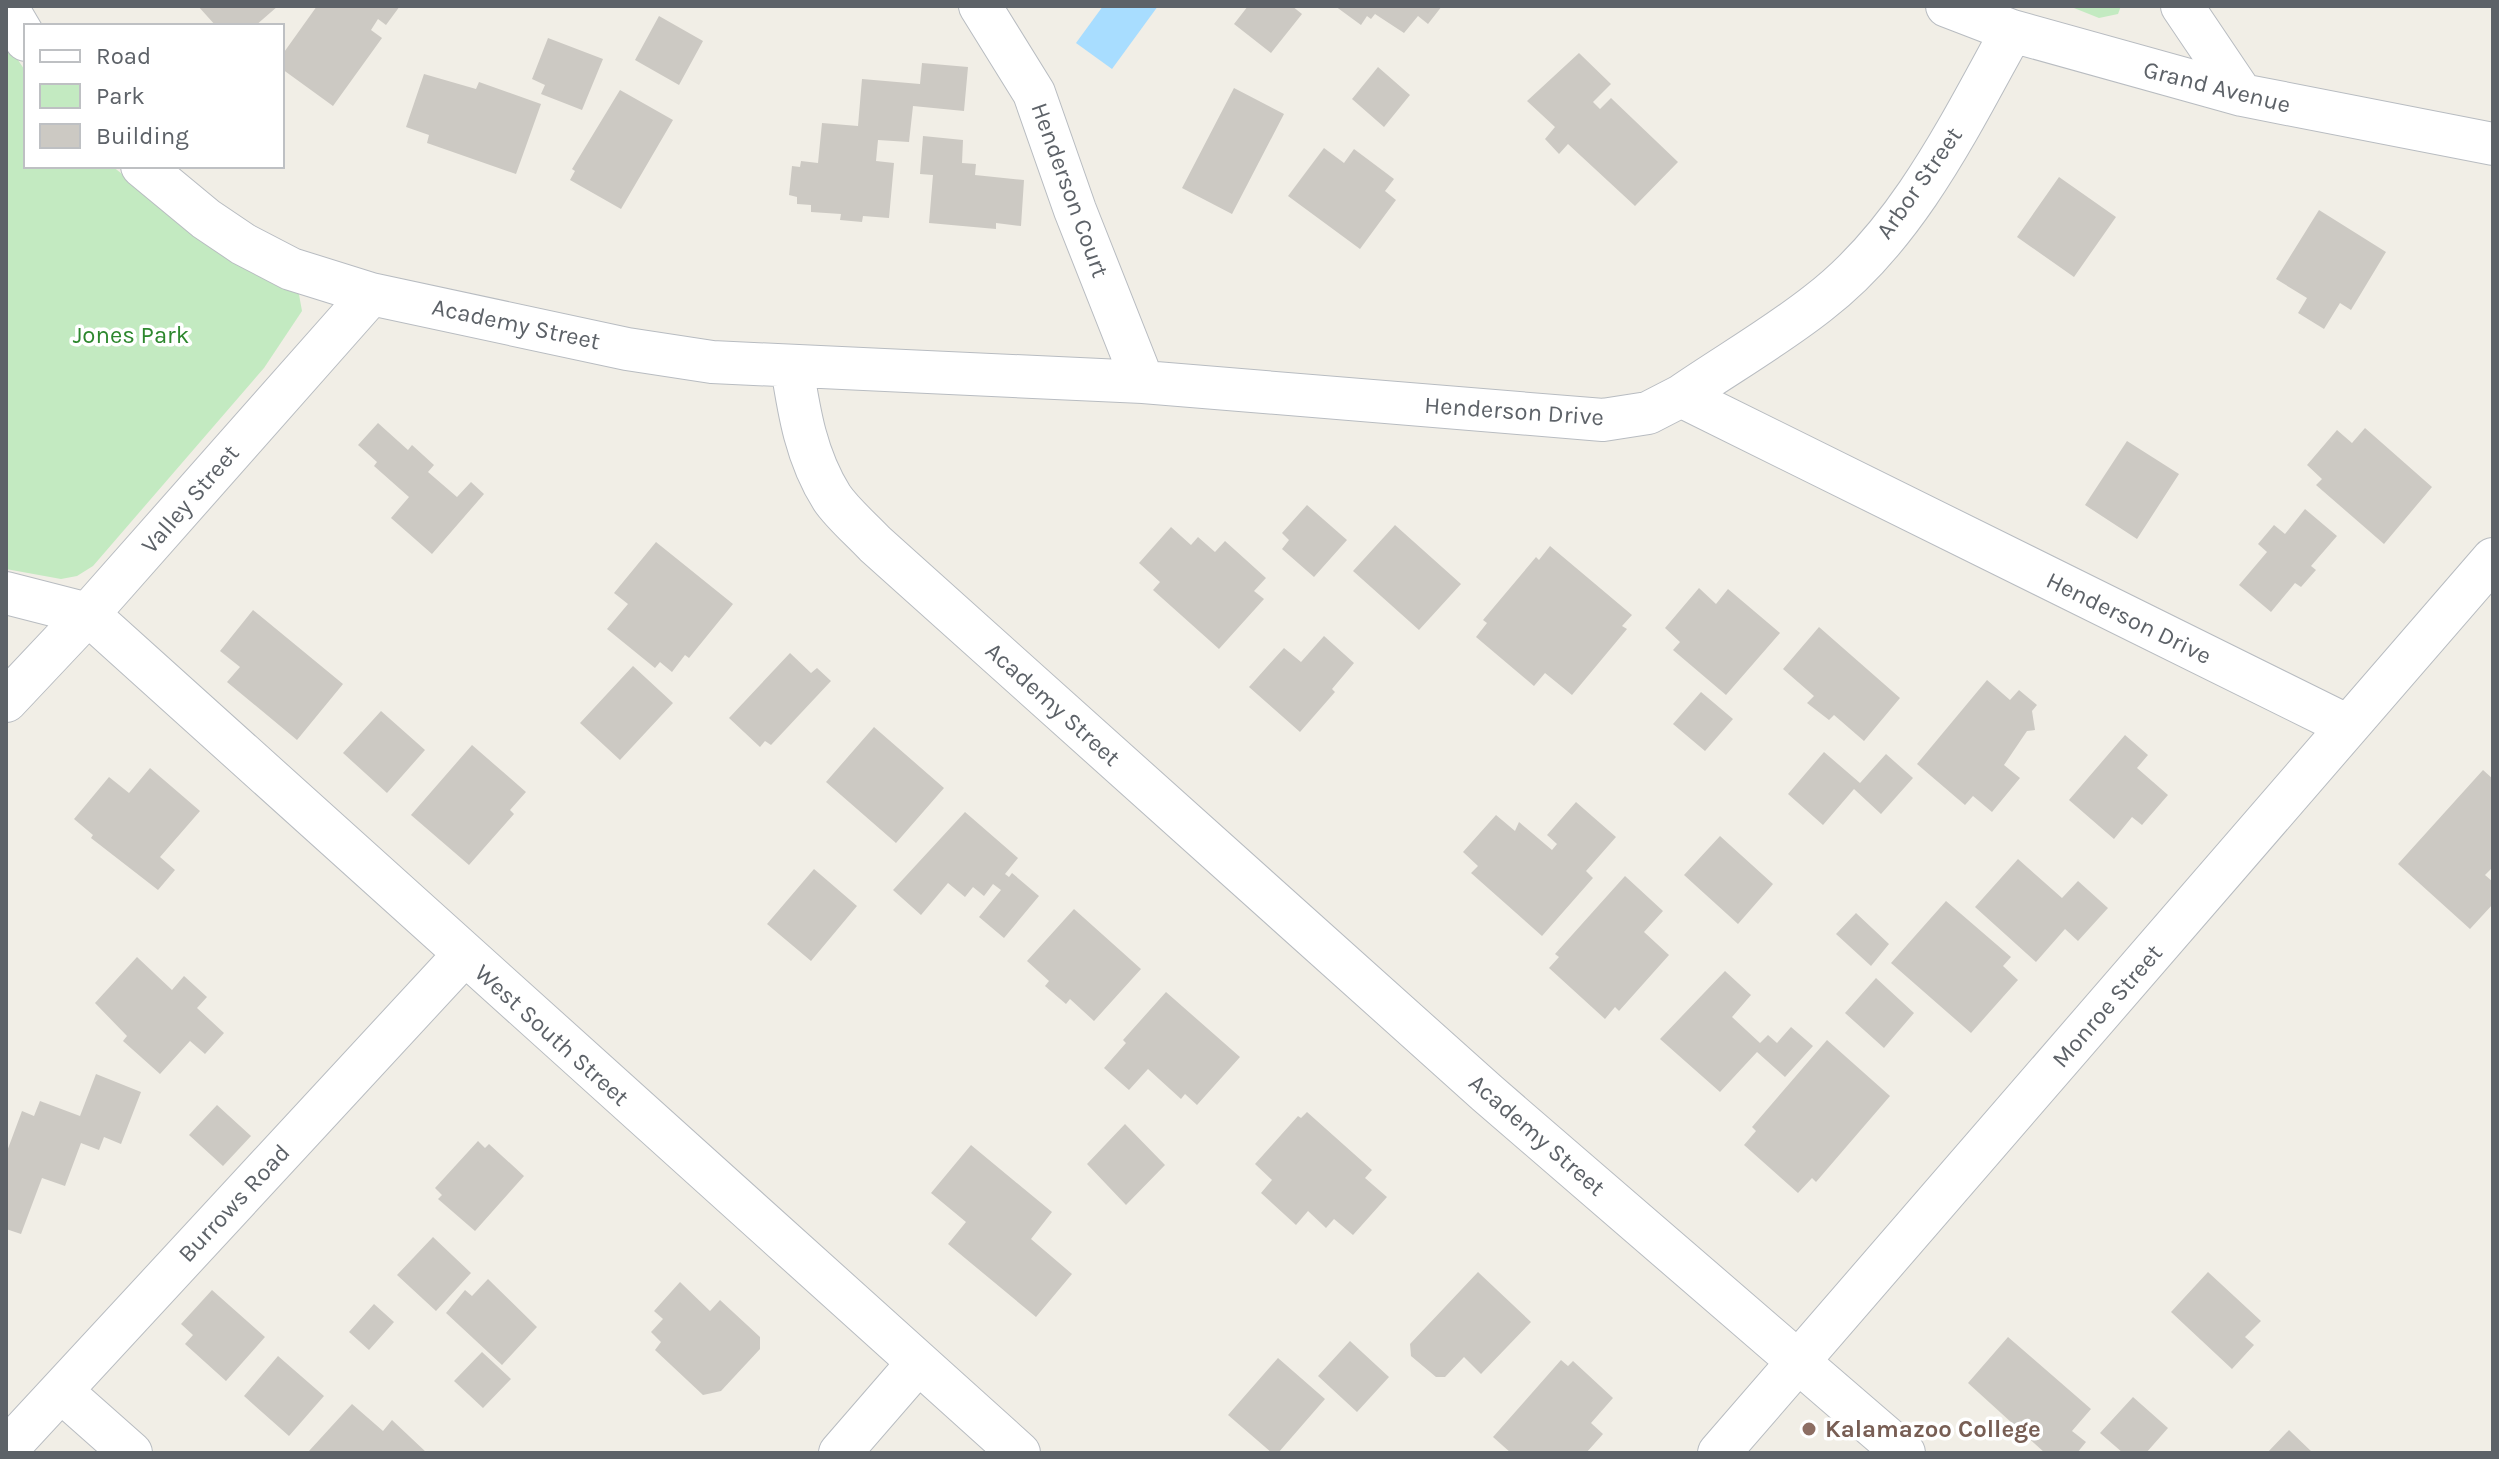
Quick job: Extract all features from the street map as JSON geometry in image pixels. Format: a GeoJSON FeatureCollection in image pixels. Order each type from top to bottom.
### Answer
{"type":"FeatureCollection","features":[{"type":"Feature","properties":{"kind":"street"},"geometry":{"type":"LineString","coordinates":[[6,6],[24,37]]}},
{"type":"Feature","properties":{"kind":"street","name":"Henderson Court"},"geometry":{"type":"LineString","coordinates":[[980,6],[1034,93],[1075,210],[1143,382]]}},
{"type":"Feature","properties":{"kind":"street","name":"Grand Avenue"},"geometry":{"type":"LineString","coordinates":[[1947,6],[2012,31],[2242,95],[2493,144]]}},
{"type":"Feature","properties":{"kind":"street"},"geometry":{"type":"LineString","coordinates":[[2182,6],[2242,95]]}},
{"type":"Feature","properties":{"kind":"street","name":"Arbor Street"},"geometry":{"type":"LineString","coordinates":[[1681,396],[1820,302],[1890,232],[1948,146],[2012,31]]}},
{"type":"Feature","properties":{"kind":"street","name":"Academy Street"},"geometry":{"type":"LineString","coordinates":[[145,168],[243,244],[291,269],[371,294],[627,349],[712,362],[792,367],[803,432],[816,466],[833,499],[875,544],[1487,1093],[1904,1453]]}},
{"type":"Feature","properties":{"kind":"street","name":"Valley Street"},"geometry":{"type":"LineString","coordinates":[[6,701],[88,614],[371,294]]}},
{"type":"Feature","properties":{"kind":"street","name":"Henderson Drive"},"geometry":{"type":"LineString","coordinates":[[792,367],[1143,382],[1603,420],[1648,413],[1681,396],[2348,726]]}},
{"type":"Feature","properties":{"kind":"street","name":"Monroe Street"},"geometry":{"type":"LineString","coordinates":[[1719,1453],[2493,559]]}},
{"type":"Feature","properties":{"kind":"street"},"geometry":{"type":"LineString","coordinates":[[6,593],[88,614]]}},
{"type":"Feature","properties":{"kind":"street","name":"West South Street"},"geometry":{"type":"LineString","coordinates":[[88,614],[463,956],[1019,1453]]}},
{"type":"Feature","properties":{"kind":"street","name":"Burrows Road"},"geometry":{"type":"LineString","coordinates":[[6,1450],[463,956]]}},
{"type":"Feature","properties":{"kind":"street"},"geometry":{"type":"LineString","coordinates":[[840,1453],[918,1363]]}},
{"type":"Feature","properties":{"kind":"street"},"geometry":{"type":"LineString","coordinates":[[61,1391],[131,1453]]}},
{"type":"Feature","properties":{"kind":"green space"},"geometry":{"type":"Polygon","coordinates":[[[2069,6],[2121,6],[2118,14],[2099,18],[2069,6]]]}},
{"type":"Feature","properties":{"kind":"green space","name":"Jones Park"},"geometry":{"type":"Polygon","coordinates":[[[6,42],[24,69],[24,168],[115,168],[166,209],[298,289],[302,311],[264,368],[93,566],[77,576],[61,579],[6,569],[6,42]]]}},
{"type":"Feature","properties":{"kind":"water"},"geometry":{"type":"Polygon","coordinates":[[[1103,6],[1158,6],[1112,69],[1076,43],[1103,6]]]}},
{"type":"Feature","properties":{"kind":"building"},"geometry":{"type":"Polygon","coordinates":[[[198,6],[278,6],[257,24],[214,24],[198,6]]]}},
{"type":"Feature","properties":{"kind":"building"},"geometry":{"type":"Polygon","coordinates":[[[317,6],[400,6],[386,25],[378,19],[371,30],[382,38],[333,106],[284,70],[284,52],[317,6]]]}},
{"type":"Feature","properties":{"kind":"building"},"geometry":{"type":"Polygon","coordinates":[[[1248,6],[1292,6],[1302,14],[1271,53],[1234,24],[1248,6]]]}},
{"type":"Feature","properties":{"kind":"building"},"geometry":{"type":"Polygon","coordinates":[[[1335,6],[1442,6],[1428,24],[1418,16],[1404,33],[1375,14],[1371,19],[1367,16],[1361,25],[1335,6]]]}},
{"type":"Feature","properties":{"kind":"building"},"geometry":{"type":"Polygon","coordinates":[[[659,16],[703,41],[679,85],[635,60],[659,16]]]}},
{"type":"Feature","properties":{"kind":"building"},"geometry":{"type":"Polygon","coordinates":[[[548,38],[603,59],[582,110],[541,94],[545,85],[532,79],[548,38]]]}},
{"type":"Feature","properties":{"kind":"building"},"geometry":{"type":"Polygon","coordinates":[[[1579,53],[1611,84],[1593,102],[1600,109],[1611,98],[1678,162],[1635,206],[1568,144],[1559,154],[1545,139],[1555,127],[1527,101],[1579,53]]]}},
{"type":"Feature","properties":{"kind":"building"},"geometry":{"type":"Polygon","coordinates":[[[922,63],[968,67],[964,111],[913,106],[909,142],[878,140],[876,161],[894,163],[889,218],[863,216],[862,222],[840,220],[841,214],[811,212],[811,205],[797,204],[797,197],[789,195],[792,166],[800,167],[801,161],[818,163],[822,123],[858,126],[862,79],[920,84],[922,63]]]}},
{"type":"Feature","properties":{"kind":"building"},"geometry":{"type":"Polygon","coordinates":[[[1378,67],[1410,95],[1384,127],[1352,99],[1378,67]]]}},
{"type":"Feature","properties":{"kind":"building"},"geometry":{"type":"Polygon","coordinates":[[[424,74],[476,89],[479,82],[541,104],[516,174],[427,143],[429,135],[406,127],[424,74]]]}},
{"type":"Feature","properties":{"kind":"building"},"geometry":{"type":"Polygon","coordinates":[[[1234,88],[1284,114],[1232,214],[1182,188],[1234,88]]]}},
{"type":"Feature","properties":{"kind":"building"},"geometry":{"type":"Polygon","coordinates":[[[620,90],[673,120],[621,209],[570,180],[575,171],[572,169],[620,90]]]}},
{"type":"Feature","properties":{"kind":"building"},"geometry":{"type":"Polygon","coordinates":[[[923,136],[963,140],[962,163],[976,164],[975,175],[1024,180],[1021,226],[996,223],[996,229],[929,223],[933,175],[920,174],[923,136]]]}},
{"type":"Feature","properties":{"kind":"building"},"geometry":{"type":"Polygon","coordinates":[[[1324,148],[1344,163],[1354,149],[1394,179],[1385,191],[1396,200],[1360,249],[1288,196],[1324,148]]]}},
{"type":"Feature","properties":{"kind":"building"},"geometry":{"type":"Polygon","coordinates":[[[2059,177],[2116,217],[2074,277],[2017,237],[2059,177]]]}},
{"type":"Feature","properties":{"kind":"building"},"geometry":{"type":"Polygon","coordinates":[[[2319,210],[2386,252],[2351,310],[2340,303],[2324,329],[2298,313],[2307,298],[2276,279],[2319,210]]]}},
{"type":"Feature","properties":{"kind":"building"},"geometry":{"type":"Polygon","coordinates":[[[378,423],[408,450],[412,445],[434,465],[428,472],[457,497],[471,482],[484,494],[432,554],[391,518],[409,497],[374,466],[377,462],[358,445],[378,423]]]}},
{"type":"Feature","properties":{"kind":"building"},"geometry":{"type":"Polygon","coordinates":[[[2365,428],[2432,487],[2384,544],[2316,485],[2322,479],[2307,465],[2337,430],[2352,443],[2365,428]]]}},
{"type":"Feature","properties":{"kind":"building"},"geometry":{"type":"Polygon","coordinates":[[[2127,441],[2179,474],[2137,539],[2085,505],[2127,441]]]}},
{"type":"Feature","properties":{"kind":"building"},"geometry":{"type":"Polygon","coordinates":[[[1307,505],[1347,540],[1314,577],[1282,549],[1289,540],[1282,533],[1307,505]]]}},
{"type":"Feature","properties":{"kind":"building"},"geometry":{"type":"Polygon","coordinates":[[[2305,509],[2337,536],[2311,566],[2316,570],[2301,587],[2295,583],[2271,612],[2239,585],[2267,552],[2258,544],[2274,525],[2285,534],[2305,509]]]}},
{"type":"Feature","properties":{"kind":"building"},"geometry":{"type":"Polygon","coordinates":[[[1395,525],[1461,584],[1419,630],[1353,571],[1395,525]]]}},
{"type":"Feature","properties":{"kind":"building"},"geometry":{"type":"Polygon","coordinates":[[[1171,527],[1191,545],[1198,537],[1215,552],[1225,541],[1266,578],[1254,591],[1264,599],[1219,649],[1153,590],[1160,582],[1139,563],[1171,527]]]}},
{"type":"Feature","properties":{"kind":"building"},"geometry":{"type":"Polygon","coordinates":[[[656,542],[733,604],[689,658],[685,655],[672,672],[660,662],[655,668],[607,629],[628,604],[614,593],[656,542]]]}},
{"type":"Feature","properties":{"kind":"building"},"geometry":{"type":"Polygon","coordinates":[[[1550,546],[1632,615],[1622,626],[1627,629],[1572,695],[1545,673],[1534,686],[1476,637],[1487,623],[1483,620],[1536,557],[1539,560],[1550,546]]]}},
{"type":"Feature","properties":{"kind":"building"},"geometry":{"type":"Polygon","coordinates":[[[1699,588],[1716,604],[1728,589],[1780,633],[1726,695],[1673,650],[1680,642],[1665,628],[1699,588]]]}},
{"type":"Feature","properties":{"kind":"building"},"geometry":{"type":"Polygon","coordinates":[[[253,610],[343,684],[297,740],[227,682],[240,667],[220,651],[253,610]]]}},
{"type":"Feature","properties":{"kind":"building"},"geometry":{"type":"Polygon","coordinates":[[[1819,627],[1900,698],[1864,741],[1834,715],[1829,720],[1807,703],[1814,696],[1783,669],[1819,627]]]}},
{"type":"Feature","properties":{"kind":"building"},"geometry":{"type":"Polygon","coordinates":[[[1324,636],[1354,663],[1332,689],[1335,692],[1300,732],[1249,687],[1284,648],[1301,662],[1324,636]]]}},
{"type":"Feature","properties":{"kind":"building"},"geometry":{"type":"Polygon","coordinates":[[[790,653],[811,673],[817,668],[831,681],[771,745],[765,741],[760,747],[729,718],[790,653]]]}},
{"type":"Feature","properties":{"kind":"building"},"geometry":{"type":"Polygon","coordinates":[[[633,666],[673,703],[620,760],[580,723],[633,666]]]}},
{"type":"Feature","properties":{"kind":"building"},"geometry":{"type":"Polygon","coordinates":[[[1987,680],[2010,700],[2019,690],[2037,705],[2032,711],[2035,730],[2027,731],[2004,765],[2020,778],[1992,812],[1973,796],[1965,805],[1917,764],[1987,680]]]}},
{"type":"Feature","properties":{"kind":"building"},"geometry":{"type":"Polygon","coordinates":[[[1701,692],[1733,719],[1705,751],[1673,724],[1701,692]]]}},
{"type":"Feature","properties":{"kind":"building"},"geometry":{"type":"Polygon","coordinates":[[[381,711],[425,750],[387,793],[343,753],[381,711]]]}},
{"type":"Feature","properties":{"kind":"building"},"geometry":{"type":"Polygon","coordinates":[[[874,727],[944,788],[896,843],[826,782],[874,727]]]}},
{"type":"Feature","properties":{"kind":"building"},"geometry":{"type":"Polygon","coordinates":[[[2125,735],[2148,755],[2137,768],[2168,795],[2142,825],[2132,817],[2114,839],[2069,800],[2125,735]]]}},
{"type":"Feature","properties":{"kind":"building"},"geometry":{"type":"Polygon","coordinates":[[[472,745],[526,792],[510,810],[514,814],[469,865],[411,815],[472,745]]]}},
{"type":"Feature","properties":{"kind":"building"},"geometry":{"type":"Polygon","coordinates":[[[1824,752],[1860,783],[1886,754],[1913,778],[1881,814],[1854,789],[1823,825],[1788,794],[1824,752]]]}},
{"type":"Feature","properties":{"kind":"building"},"geometry":{"type":"Polygon","coordinates":[[[150,768],[200,811],[160,857],[175,870],[158,890],[91,838],[93,835],[74,819],[109,777],[129,793],[150,768]]]}},
{"type":"Feature","properties":{"kind":"building"},"geometry":{"type":"Polygon","coordinates":[[[2483,770],[2493,779],[2493,867],[2485,875],[2493,882],[2493,904],[2470,929],[2398,864],[2483,770]]]}},
{"type":"Feature","properties":{"kind":"building"},"geometry":{"type":"Polygon","coordinates":[[[1576,802],[1616,837],[1586,871],[1593,878],[1542,936],[1471,873],[1478,866],[1463,852],[1496,815],[1515,831],[1519,822],[1552,850],[1557,844],[1547,835],[1576,802]]]}},
{"type":"Feature","properties":{"kind":"building"},"geometry":{"type":"Polygon","coordinates":[[[965,812],[1018,858],[1005,874],[1009,877],[1012,873],[1039,896],[1004,938],[979,917],[1001,890],[993,884],[984,896],[973,887],[965,897],[948,883],[921,915],[893,890],[965,812]]]}},
{"type":"Feature","properties":{"kind":"building"},"geometry":{"type":"Polygon","coordinates":[[[1720,836],[1773,884],[1738,924],[1684,875],[1720,836]]]}},
{"type":"Feature","properties":{"kind":"building"},"geometry":{"type":"Polygon","coordinates":[[[2018,859],[2062,898],[2078,881],[2108,908],[2078,941],[2065,929],[2036,962],[1975,907],[2018,859]]]}},
{"type":"Feature","properties":{"kind":"building"},"geometry":{"type":"Polygon","coordinates":[[[814,869],[857,906],[811,961],[767,924],[814,869]]]}},
{"type":"Feature","properties":{"kind":"building"},"geometry":{"type":"Polygon","coordinates":[[[1625,876],[1663,911],[1644,932],[1669,955],[1619,1011],[1615,1007],[1605,1019],[1549,968],[1559,957],[1555,954],[1625,876]]]}},
{"type":"Feature","properties":{"kind":"building"},"geometry":{"type":"Polygon","coordinates":[[[1946,901],[2011,957],[2003,966],[2018,980],[1971,1033],[1891,963],[1946,901]]]}},
{"type":"Feature","properties":{"kind":"building"},"geometry":{"type":"Polygon","coordinates":[[[1074,909],[1141,969],[1094,1021],[1070,999],[1066,1004],[1045,986],[1049,981],[1027,961],[1074,909]]]}},
{"type":"Feature","properties":{"kind":"building"},"geometry":{"type":"Polygon","coordinates":[[[1856,913],[1889,944],[1871,966],[1836,934],[1856,913]]]}},
{"type":"Feature","properties":{"kind":"building"},"geometry":{"type":"Polygon","coordinates":[[[137,957],[172,990],[184,976],[207,997],[197,1008],[224,1033],[205,1054],[190,1041],[160,1074],[123,1041],[127,1036],[95,1003],[137,957]]]}},
{"type":"Feature","properties":{"kind":"building"},"geometry":{"type":"Polygon","coordinates":[[[1725,971],[1751,995],[1732,1017],[1760,1043],[1768,1035],[1777,1043],[1791,1027],[1813,1046],[1785,1077],[1757,1052],[1720,1092],[1660,1039],[1725,971]]]}},
{"type":"Feature","properties":{"kind":"building"},"geometry":{"type":"Polygon","coordinates":[[[1876,978],[1914,1013],[1884,1048],[1845,1013],[1876,978]]]}},
{"type":"Feature","properties":{"kind":"building"},"geometry":{"type":"Polygon","coordinates":[[[1166,992],[1240,1057],[1197,1105],[1185,1094],[1181,1099],[1148,1069],[1129,1090],[1104,1068],[1126,1043],[1123,1040],[1166,992]]]}},
{"type":"Feature","properties":{"kind":"building"},"geometry":{"type":"Polygon","coordinates":[[[1827,1040],[1890,1096],[1816,1182],[1812,1178],[1798,1193],[1744,1145],[1756,1131],[1752,1127],[1827,1040]]]}},
{"type":"Feature","properties":{"kind":"building"},"geometry":{"type":"Polygon","coordinates":[[[96,1074],[141,1092],[121,1144],[104,1137],[99,1150],[81,1143],[65,1186],[42,1178],[21,1234],[6,1229],[6,1154],[22,1111],[34,1116],[40,1101],[80,1116],[96,1074]]]}},
{"type":"Feature","properties":{"kind":"building"},"geometry":{"type":"Polygon","coordinates":[[[217,1105],[251,1136],[223,1166],[189,1135],[217,1105]]]}},
{"type":"Feature","properties":{"kind":"building"},"geometry":{"type":"Polygon","coordinates":[[[1307,1112],[1372,1170],[1365,1178],[1387,1197],[1353,1235],[1334,1219],[1326,1228],[1308,1211],[1296,1225],[1261,1193],[1272,1180],[1255,1164],[1298,1116],[1301,1118],[1307,1112]]]}},
{"type":"Feature","properties":{"kind":"building"},"geometry":{"type":"Polygon","coordinates":[[[1125,1124],[1165,1165],[1126,1205],[1087,1164],[1125,1124]]]}},
{"type":"Feature","properties":{"kind":"building"},"geometry":{"type":"Polygon","coordinates":[[[478,1141],[485,1148],[489,1144],[524,1176],[475,1231],[438,1199],[442,1195],[435,1188],[478,1141]]]}},
{"type":"Feature","properties":{"kind":"building"},"geometry":{"type":"Polygon","coordinates":[[[971,1145],[1052,1212],[1031,1239],[1072,1274],[1036,1317],[948,1244],[966,1222],[931,1193],[971,1145]]]}},
{"type":"Feature","properties":{"kind":"building"},"geometry":{"type":"Polygon","coordinates":[[[433,1237],[471,1273],[436,1311],[397,1275],[433,1237]]]}},
{"type":"Feature","properties":{"kind":"building"},"geometry":{"type":"Polygon","coordinates":[[[1478,1272],[1531,1322],[1481,1374],[1464,1357],[1445,1377],[1436,1377],[1411,1356],[1410,1344],[1478,1272]]]}},
{"type":"Feature","properties":{"kind":"building"},"geometry":{"type":"Polygon","coordinates":[[[2208,1272],[2261,1321],[2245,1337],[2254,1345],[2232,1369],[2171,1312],[2208,1272]]]}},
{"type":"Feature","properties":{"kind":"building"},"geometry":{"type":"Polygon","coordinates":[[[488,1279],[537,1327],[502,1365],[446,1313],[465,1290],[472,1296],[488,1279]]]}},
{"type":"Feature","properties":{"kind":"building"},"geometry":{"type":"Polygon","coordinates":[[[680,1282],[710,1311],[720,1300],[760,1337],[760,1349],[721,1391],[703,1395],[655,1350],[661,1342],[651,1332],[663,1319],[654,1311],[680,1282]]]}},
{"type":"Feature","properties":{"kind":"building"},"geometry":{"type":"Polygon","coordinates":[[[212,1290],[265,1337],[226,1381],[185,1344],[193,1335],[181,1324],[212,1290]]]}},
{"type":"Feature","properties":{"kind":"building"},"geometry":{"type":"Polygon","coordinates":[[[374,1304],[394,1322],[369,1350],[349,1332],[374,1304]]]}},
{"type":"Feature","properties":{"kind":"building"},"geometry":{"type":"Polygon","coordinates":[[[2008,1337],[2091,1409],[2072,1431],[2086,1442],[2077,1453],[2045,1453],[1968,1383],[2008,1337]]]}},
{"type":"Feature","properties":{"kind":"building"},"geometry":{"type":"Polygon","coordinates":[[[1350,1341],[1389,1377],[1357,1412],[1318,1376],[1350,1341]]]}},
{"type":"Feature","properties":{"kind":"building"},"geometry":{"type":"Polygon","coordinates":[[[482,1352],[511,1379],[483,1408],[454,1381],[482,1352]]]}},
{"type":"Feature","properties":{"kind":"building"},"geometry":{"type":"Polygon","coordinates":[[[278,1356],[324,1396],[289,1436],[244,1396],[278,1356]]]}},
{"type":"Feature","properties":{"kind":"building"},"geometry":{"type":"Polygon","coordinates":[[[1278,1358],[1325,1399],[1278,1453],[1272,1453],[1228,1415],[1278,1358]]]}},
{"type":"Feature","properties":{"kind":"building"},"geometry":{"type":"Polygon","coordinates":[[[1561,1360],[1568,1366],[1573,1361],[1613,1398],[1591,1423],[1603,1434],[1586,1453],[1511,1453],[1493,1437],[1561,1360]]]}},
{"type":"Feature","properties":{"kind":"building"},"geometry":{"type":"Polygon","coordinates":[[[2133,1397],[2168,1428],[2146,1453],[2123,1453],[2100,1433],[2133,1397]]]}},
{"type":"Feature","properties":{"kind":"building"},"geometry":{"type":"Polygon","coordinates":[[[352,1404],[383,1431],[392,1420],[427,1453],[309,1451],[352,1404]]]}},
{"type":"Feature","properties":{"kind":"building"},"geometry":{"type":"Polygon","coordinates":[[[2289,1430],[2313,1453],[2267,1453],[2289,1430]]]}},
{"type":"Feature","properties":{"kind":"place","name":"Kalamazoo College"},"geometry":{"type":"Point","coordinates":[1809,1429]}}]}
